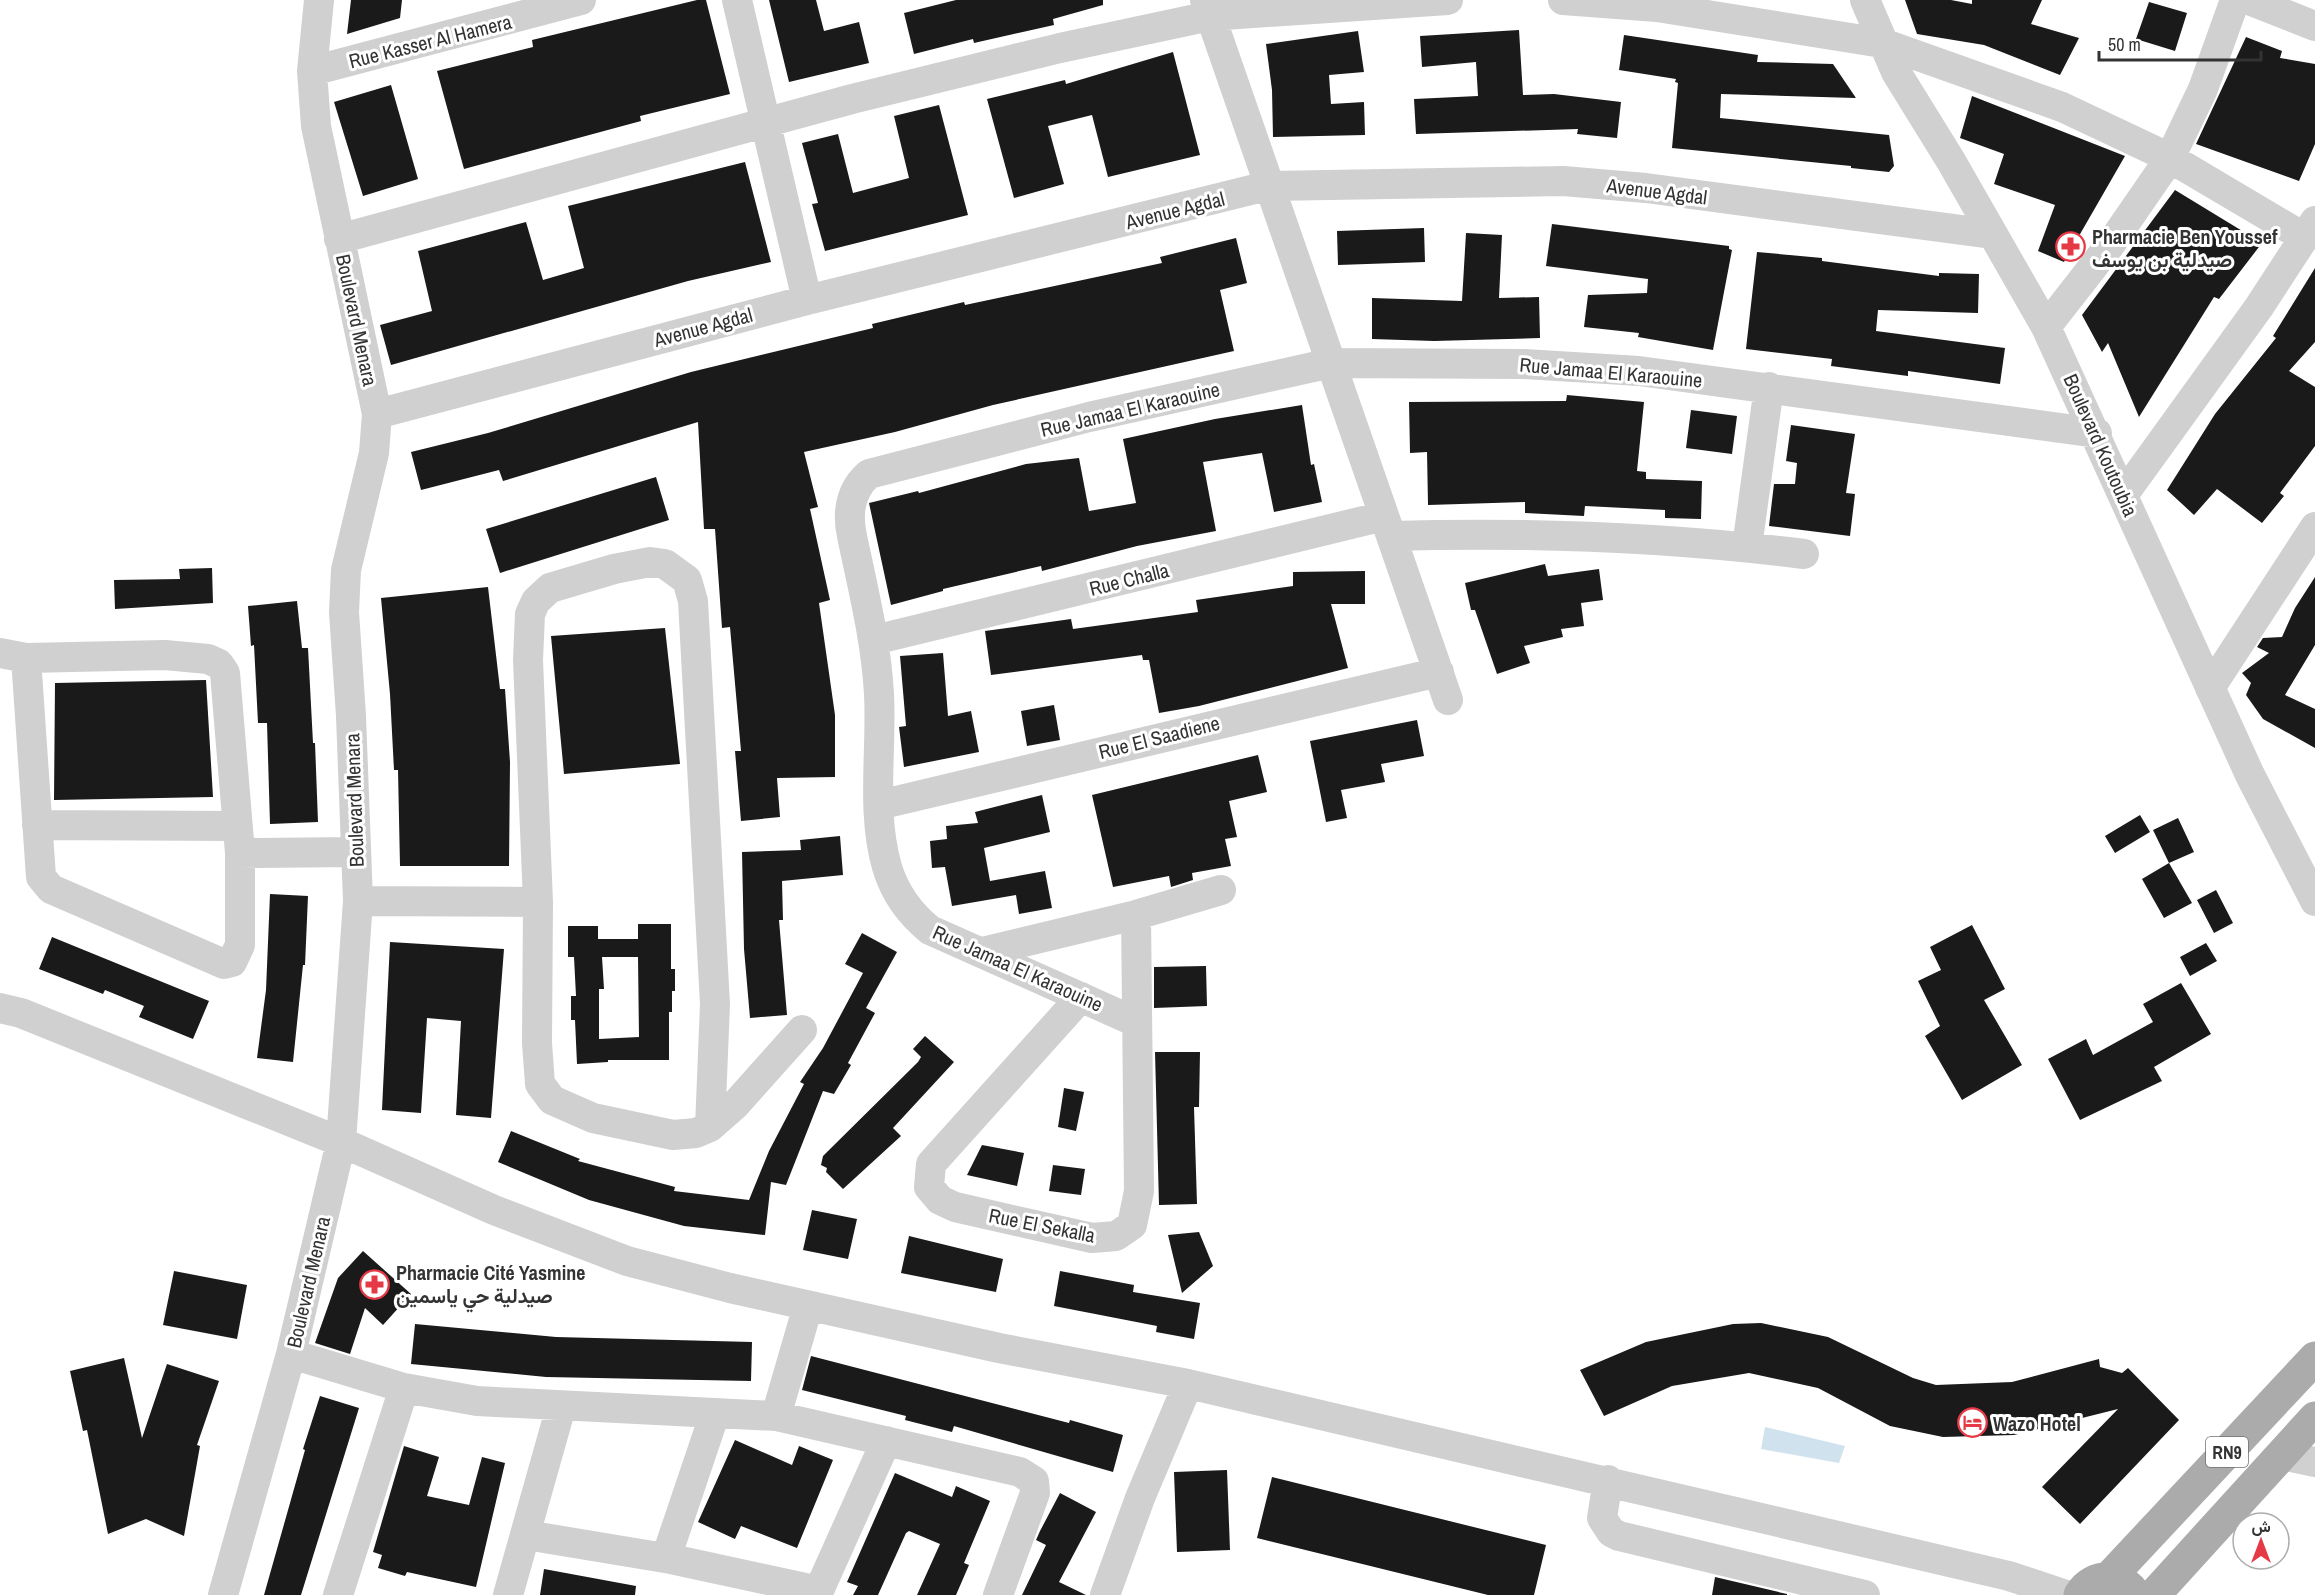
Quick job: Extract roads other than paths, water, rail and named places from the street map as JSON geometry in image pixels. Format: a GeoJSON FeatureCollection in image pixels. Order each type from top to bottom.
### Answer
{"type":"FeatureCollection","features":[{"type":"Feature","properties":{"kind":"main road","name":"RN9"},"geometry":{"type":"LineString","coordinates":[[2080,1595],[2090,1584],[2122,1587],[2315,1358]]}},
{"type":"Feature","properties":{"kind":"main road","name":"RN9"},"geometry":{"type":"LineString","coordinates":[[2154,1595],[2315,1418]]}},
{"type":"Feature","properties":{"kind":"street","name":"Boulevard Menara"},"geometry":{"type":"LineString","coordinates":[[223,1595],[291,1354],[341,1142],[358,901],[344,612],[346,570],[374,453],[377,414],[316,126],[312,71],[319,0]]}},
{"type":"Feature","properties":{"kind":"street"},"geometry":{"type":"LineString","coordinates":[[737,0],[807,300]]}},
{"type":"Feature","properties":{"kind":"street"},"geometry":{"type":"LineString","coordinates":[[339,239],[765,122],[1060,48],[1208,8],[1448,0]]}},
{"type":"Feature","properties":{"kind":"street"},"geometry":{"type":"LineString","coordinates":[[1563,0],[1657,7],[1881,42],[2062,107],[2170,158],[2310,230],[2196,397],[2124,494]]}},
{"type":"Feature","properties":{"kind":"street","name":"Boulevard Koutoubia"},"geometry":{"type":"LineString","coordinates":[[1865,0],[1881,42],[2046,327],[2097,433],[2250,775],[2315,901]]}},
{"type":"Feature","properties":{"kind":"street"},"geometry":{"type":"LineString","coordinates":[[2046,327],[2110,246],[2170,158],[2206,80],[2235,0]]}},
{"type":"Feature","properties":{"kind":"street"},"geometry":{"type":"LineString","coordinates":[[2249,0],[2315,26]]}},
{"type":"Feature","properties":{"kind":"street","name":"Rue Kasser Al Hamera"},"geometry":{"type":"LineString","coordinates":[[312,71],[564,2]]}},
{"type":"Feature","properties":{"kind":"street"},"geometry":{"type":"LineString","coordinates":[[1208,8],[1448,700]]}},
{"type":"Feature","properties":{"kind":"street","name":"Avenue Agdal"},"geometry":{"type":"LineString","coordinates":[[377,414],[807,300],[1268,186],[1563,181],[1646,188],[1992,234]]}},
{"type":"Feature","properties":{"kind":"street","name":"Rue Jamaa El Karaouine"},"geometry":{"type":"LineString","coordinates":[[1136,1022],[930,930],[909,913],[887,867],[879,805],[879,694],[874,640],[851,525],[854,492],[869,474],[1089,417],[1331,363],[1580,366],[1769,387],[2097,433]]}},
{"type":"Feature","properties":{"kind":"street"},"geometry":{"type":"LineString","coordinates":[[1747,547],[1769,387]]}},
{"type":"Feature","properties":{"kind":"street","name":"Rue Challa"},"geometry":{"type":"LineString","coordinates":[[874,640],[1387,526],[1747,547],[1804,554]]}},
{"type":"Feature","properties":{"kind":"street"},"geometry":{"type":"LineString","coordinates":[[2210,688],[2315,527]]}},
{"type":"Feature","properties":{"kind":"street"},"geometry":{"type":"LineString","coordinates":[[710,1127],[715,1004],[693,601],[687,579],[665,564],[650,562],[614,569],[550,588],[536,602],[530,614],[528,660],[538,902],[537,1069],[546,1093],[565,1108],[624,1127],[673,1135],[696,1133],[710,1127],[735,1105],[802,1030]]}},
{"type":"Feature","properties":{"kind":"street"},"geometry":{"type":"LineString","coordinates":[[13,656],[165,656],[208,659],[219,664],[225,674],[238,839],[240,945],[232,962],[224,964],[51,889],[41,877],[39,869],[37,825],[13,656]]}},
{"type":"Feature","properties":{"kind":"street","name":"Rue El Saadiene"},"geometry":{"type":"LineString","coordinates":[[879,805],[1439,672]]}},
{"type":"Feature","properties":{"kind":"street"},"geometry":{"type":"LineString","coordinates":[[37,825],[238,839],[356,852]]}},
{"type":"Feature","properties":{"kind":"street"},"geometry":{"type":"LineString","coordinates":[[982,952],[1136,915],[1221,890]]}},
{"type":"Feature","properties":{"kind":"street"},"geometry":{"type":"LineString","coordinates":[[358,901],[538,902]]}},
{"type":"Feature","properties":{"kind":"street","name":"Rue El Sekalla"},"geometry":{"type":"LineString","coordinates":[[1081,997],[931,1164],[929,1187],[940,1200],[955,1207],[1092,1238],[1116,1236],[1132,1225],[1136,1217],[1139,1191],[1136,915]]}},
{"type":"Feature","properties":{"kind":"street"},"geometry":{"type":"LineString","coordinates":[[0,1008],[21,1013],[341,1142],[494,1210],[627,1261],[808,1306],[999,1348],[1188,1384],[1608,1480],[2005,1586],[2066,1595]]}},
{"type":"Feature","properties":{"kind":"street"},"geometry":{"type":"LineString","coordinates":[[776,1416],[808,1306]]}},
{"type":"Feature","properties":{"kind":"street"},"geometry":{"type":"LineString","coordinates":[[291,1354],[404,1388],[477,1401],[776,1416],[1020,1472],[1034,1481],[1034,1501],[998,1595]]}},
{"type":"Feature","properties":{"kind":"street"},"geometry":{"type":"LineString","coordinates":[[1105,1595],[1140,1498],[1188,1384]]}},
{"type":"Feature","properties":{"kind":"street"},"geometry":{"type":"LineString","coordinates":[[338,1595],[404,1388]]}},
{"type":"Feature","properties":{"kind":"street"},"geometry":{"type":"LineString","coordinates":[[508,1595],[561,1407]]}},
{"type":"Feature","properties":{"kind":"street"},"geometry":{"type":"LineString","coordinates":[[666,1558],[715,1413]]}},
{"type":"Feature","properties":{"kind":"street"},"geometry":{"type":"LineString","coordinates":[[526,1535],[666,1558],[818,1593],[886,1441]]}},
{"type":"Feature","properties":{"kind":"street"},"geometry":{"type":"LineString","coordinates":[[2281,1455],[2315,1462]]}},
{"type":"Feature","properties":{"kind":"street"},"geometry":{"type":"LineString","coordinates":[[1608,1480],[1602,1518],[1611,1532],[1619,1536],[1865,1595]]}},
{"type":"Feature","properties":{"kind":"water"},"geometry":{"type":"Polygon","coordinates":[[[1765,1427],[1845,1446],[1839,1463],[1761,1449],[1765,1427]]]}},
{"type":"Feature","properties":{"kind":"place","name":"Pharmacie Ben Youssef صيدلية بن يوسف"},"geometry":{"type":"Point","coordinates":[2071,247]}},
{"type":"Feature","properties":{"kind":"place","name":"Pharmacie Cité Yasmine صيدلية حي ياسمين"},"geometry":{"type":"Point","coordinates":[375,1284]}},
{"type":"Feature","properties":{"kind":"place","name":"Wazo Hotel"},"geometry":{"type":"Point","coordinates":[1972,1423]}}]}
